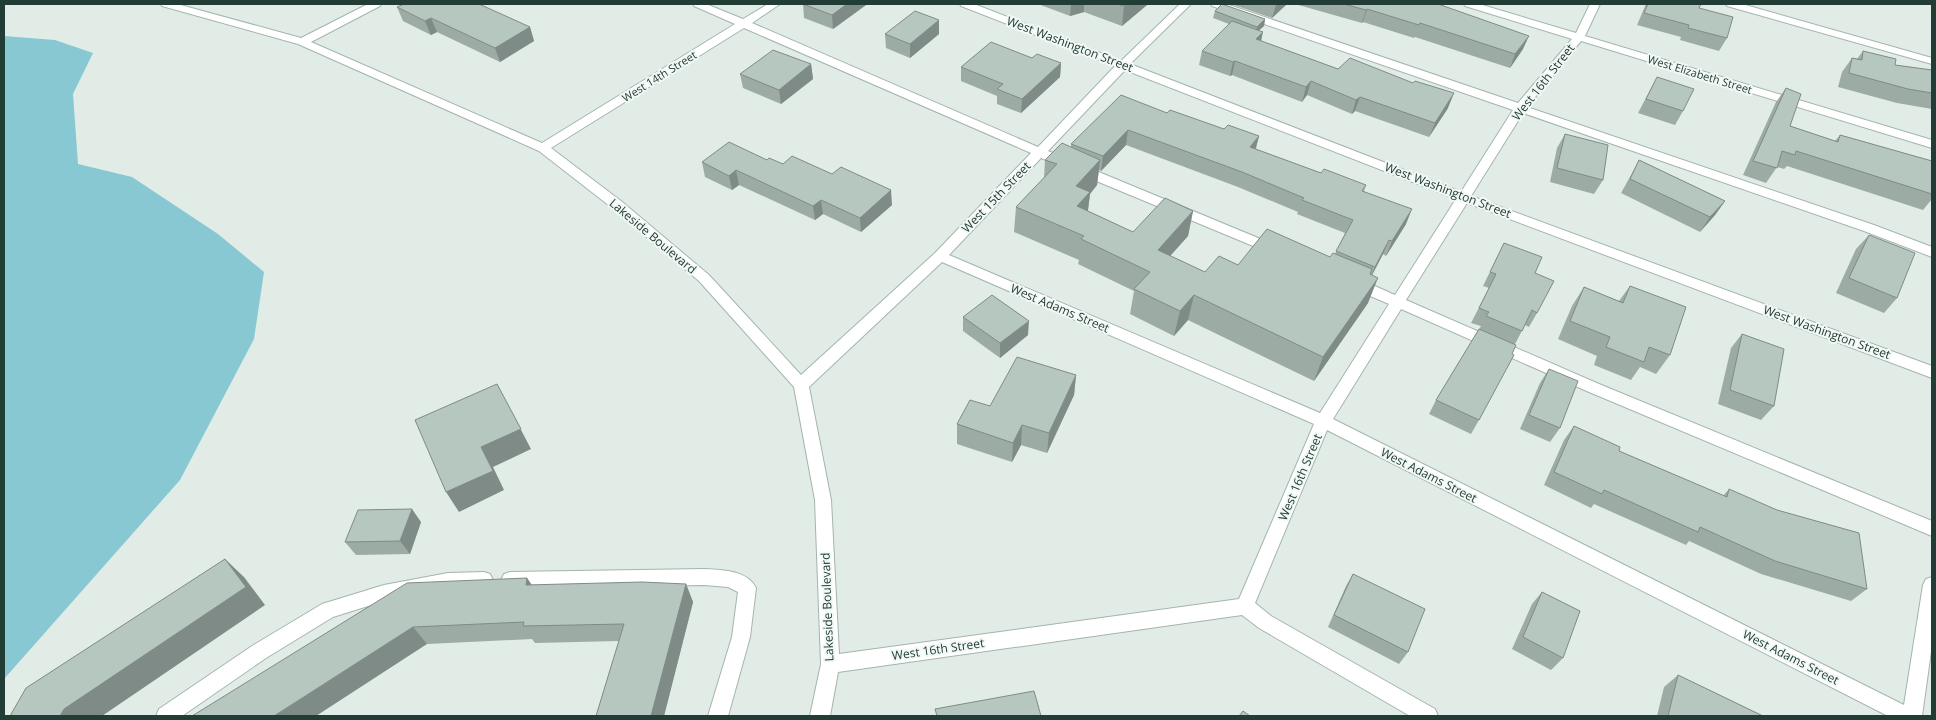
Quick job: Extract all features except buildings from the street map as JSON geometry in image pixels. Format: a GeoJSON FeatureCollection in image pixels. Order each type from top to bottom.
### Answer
{"type":"FeatureCollection","features":[{"type":"Feature","properties":{"kind":"street","name":"Lakeside Boulevard"},"geometry":{"type":"LineString","coordinates":[[166,4],[302,42],[543,148],[616,204],[704,278],[801,384],[823,500],[830,664],[820,716]]}},
{"type":"Feature","properties":{"kind":"street"},"geometry":{"type":"LineString","coordinates":[[302,42],[376,4]]}},
{"type":"Feature","properties":{"kind":"street"},"geometry":{"type":"LineString","coordinates":[[698,4],[1039,152],[1288,255]]}},
{"type":"Feature","properties":{"kind":"street","name":"West 14th Street"},"geometry":{"type":"LineString","coordinates":[[543,148],[775,4]]}},
{"type":"Feature","properties":{"kind":"street","name":"West Washington Street"},"geometry":{"type":"LineString","coordinates":[[965,4],[1124,64],[1465,198],[1932,372]]}},
{"type":"Feature","properties":{"kind":"street","name":"West 15th Street"},"geometry":{"type":"LineString","coordinates":[[801,384],[940,256],[1124,64],[1186,4]]}},
{"type":"Feature","properties":{"kind":"street"},"geometry":{"type":"LineString","coordinates":[[1216,4],[1868,228],[1932,252]]}},
{"type":"Feature","properties":{"kind":"street","name":"West Elizabeth Street"},"geometry":{"type":"LineString","coordinates":[[1468,4],[1932,144]]}},
{"type":"Feature","properties":{"kind":"street","name":"West 16th Street"},"geometry":{"type":"LineString","coordinates":[[830,664],[1245,606],[1323,421],[1520,108],[1579,37],[1595,4]]}},
{"type":"Feature","properties":{"kind":"street"},"geometry":{"type":"LineString","coordinates":[[1731,4],[1932,61]]}},
{"type":"Feature","properties":{"kind":"street","name":"West Adams Street"},"geometry":{"type":"LineString","coordinates":[[940,256],[1323,421],[1908,716]]}},
{"type":"Feature","properties":{"kind":"street"},"geometry":{"type":"LineString","coordinates":[[1344,278],[1585,384],[1932,529]]}},
{"type":"Feature","properties":{"kind":"street"},"geometry":{"type":"LineString","coordinates":[[166,716],[259,652],[328,610],[384,593],[448,580],[704,577],[730,579],[747,588],[747,607],[740,646],[718,716]]}},
{"type":"Feature","properties":{"kind":"street"},"geometry":{"type":"LineString","coordinates":[[1912,716],[1932,585]]}},
{"type":"Feature","properties":{"kind":"street"},"geometry":{"type":"LineString","coordinates":[[1245,606],[1265,622],[1428,716]]}},
{"type":"Feature","properties":{"kind":"water"},"geometry":{"type":"Polygon","coordinates":[[[4,36],[55,40],[93,53],[73,94],[78,164],[132,177],[218,234],[264,272],[254,339],[180,480],[4,679],[4,36]]]}}]}
